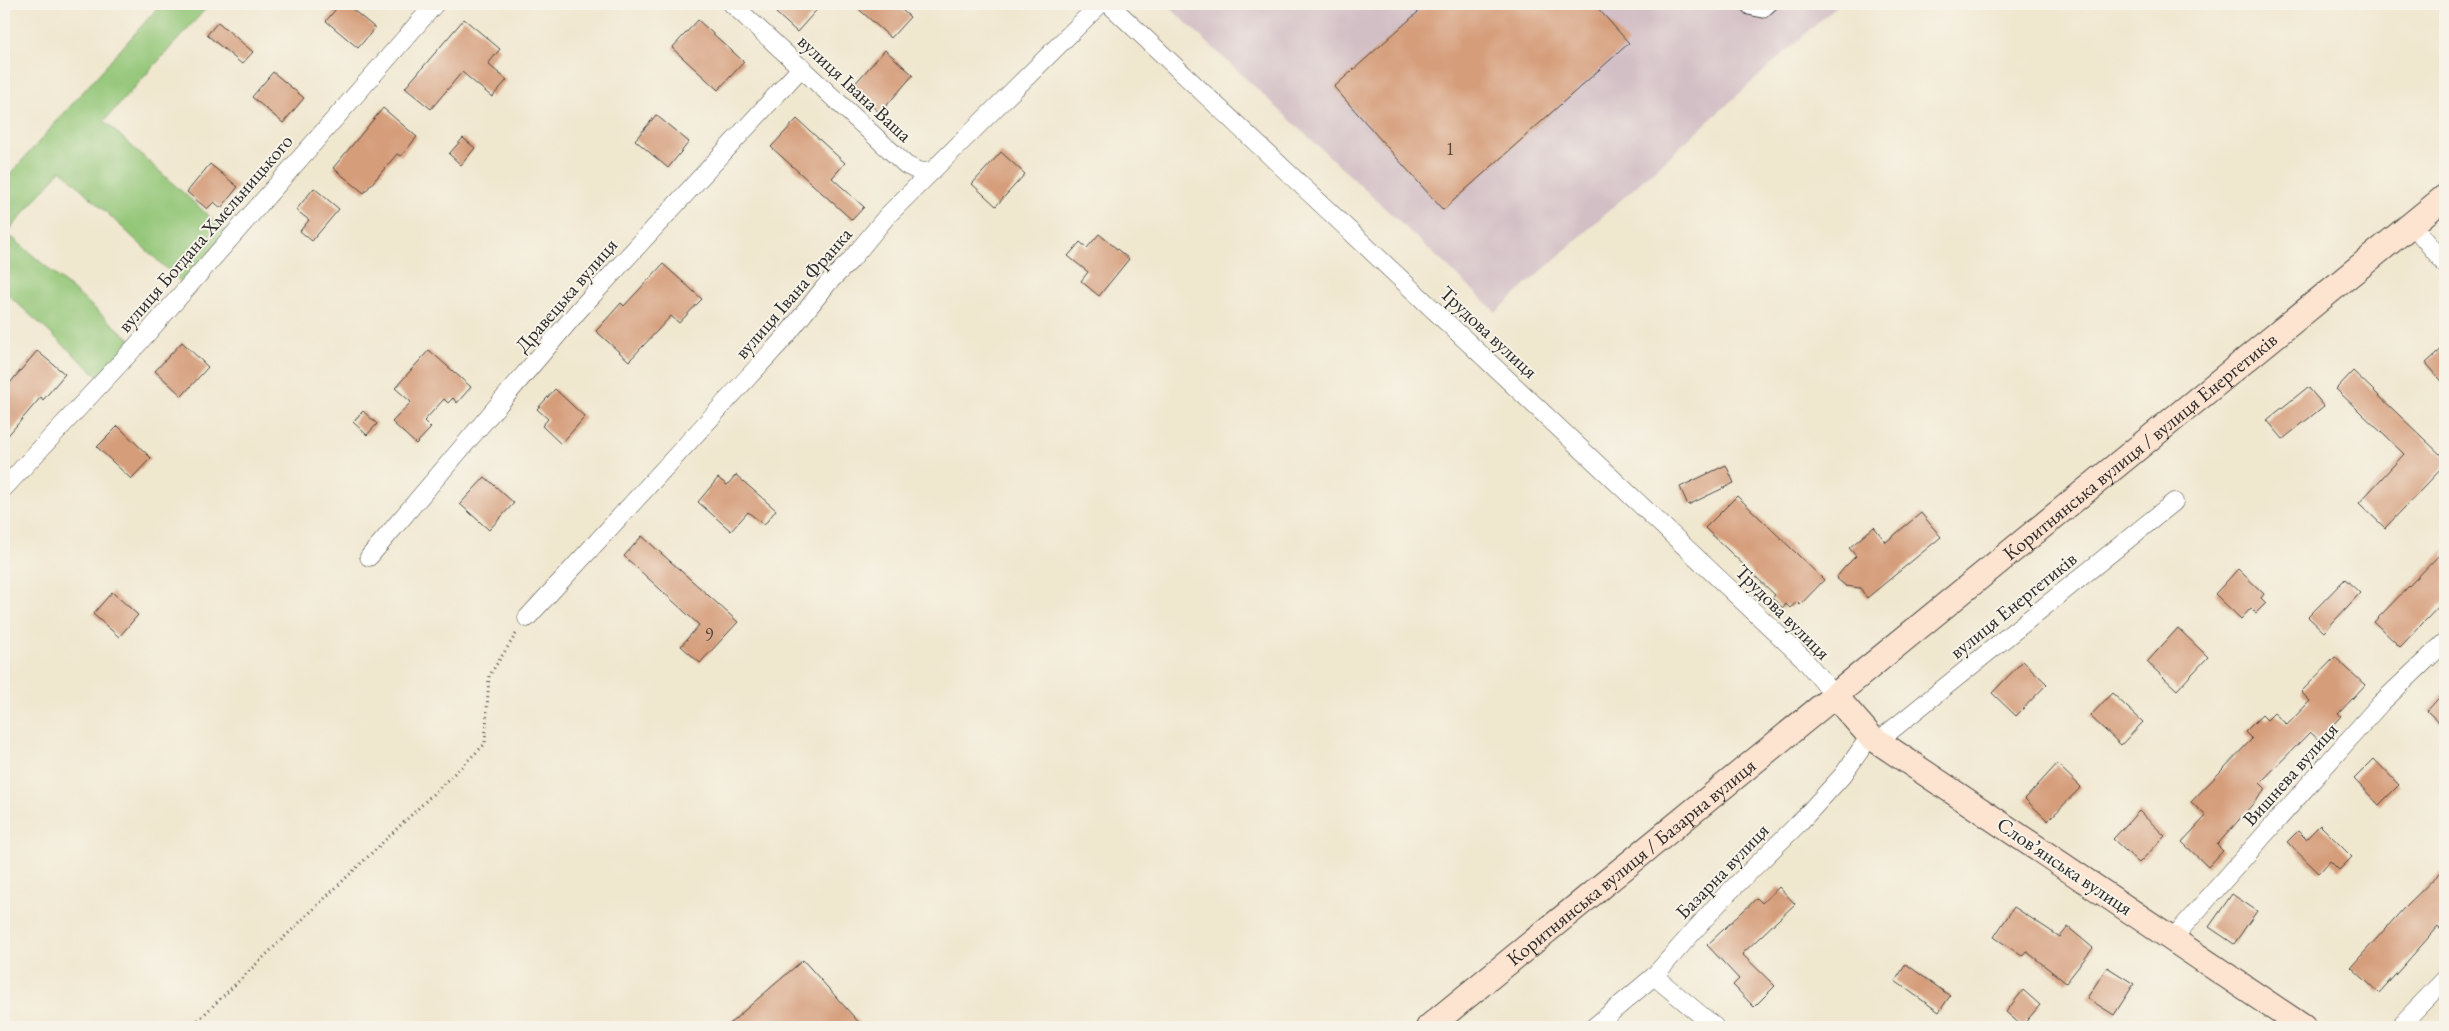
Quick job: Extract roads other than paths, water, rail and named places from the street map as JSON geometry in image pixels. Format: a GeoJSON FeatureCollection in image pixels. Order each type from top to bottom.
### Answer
{"type":"FeatureCollection","features":[{"type":"Feature","properties":{"kind":"street","name":"вулиця Богдана Хмельницького"},"geometry":{"type":"LineString","coordinates":[[4,488],[137,345],[435,4]]}},
{"type":"Feature","properties":{"kind":"street","name":"вулиця Івана Ваша"},"geometry":{"type":"LineString","coordinates":[[732,4],[802,67],[906,166],[920,172],[932,171]]}},
{"type":"Feature","properties":{"kind":"street","name":"вулиця Івана Франка"},"geometry":{"type":"LineString","coordinates":[[527,618],[786,336],[828,283],[850,261],[887,216],[1100,4]]}},
{"type":"Feature","properties":{"kind":"street","name":"Трудова вулиця"},"geometry":{"type":"LineString","coordinates":[[1109,4],[1803,658],[1835,696]]}},
{"type":"Feature","properties":{"kind":"street","name":"Дравецька вулиця"},"geometry":{"type":"LineString","coordinates":[[369,557],[578,311],[802,67]]}},
{"type":"Feature","properties":{"kind":"street","name":"Коритнянська вулиця / вулиця Енергетиків"},"geometry":{"type":"LineString","coordinates":[[1835,696],[2445,197]]}},
{"type":"Feature","properties":{"kind":"street"},"geometry":{"type":"LineString","coordinates":[[2412,224],[2445,264]]}},
{"type":"Feature","properties":{"kind":"street","name":"вулиця Енергетиків"},"geometry":{"type":"LineString","coordinates":[[1874,738],[2174,502]]}},
{"type":"Feature","properties":{"kind":"street","name":"Вишнева вулиця"},"geometry":{"type":"LineString","coordinates":[[2172,939],[2381,703],[2445,642]]}},
{"type":"Feature","properties":{"kind":"street","name":"Словʼянська вулиця"},"geometry":{"type":"LineString","coordinates":[[1835,696],[1874,738],[2303,1027]]}},
{"type":"Feature","properties":{"kind":"street","name":"Коритнянська вулиця / Базарна вулиця"},"geometry":{"type":"LineString","coordinates":[[1437,1025],[1835,696]]}},
{"type":"Feature","properties":{"kind":"street","name":"Базарна вулиця"},"geometry":{"type":"LineString","coordinates":[[1594,1027],[1654,976],[1724,896],[1818,802],[1874,738]]}},
{"type":"Feature","properties":{"kind":"street"},"geometry":{"type":"LineString","coordinates":[[1654,976],[1715,1027]]}},
{"type":"Feature","properties":{"kind":"street"},"geometry":{"type":"LineString","coordinates":[[2399,1027],[2445,979]]}},
{"type":"Feature","properties":{"kind":"lane"},"geometry":{"type":"LineString","coordinates":[[1743,4],[1749,10],[1764,13],[1774,4]]}}]}
